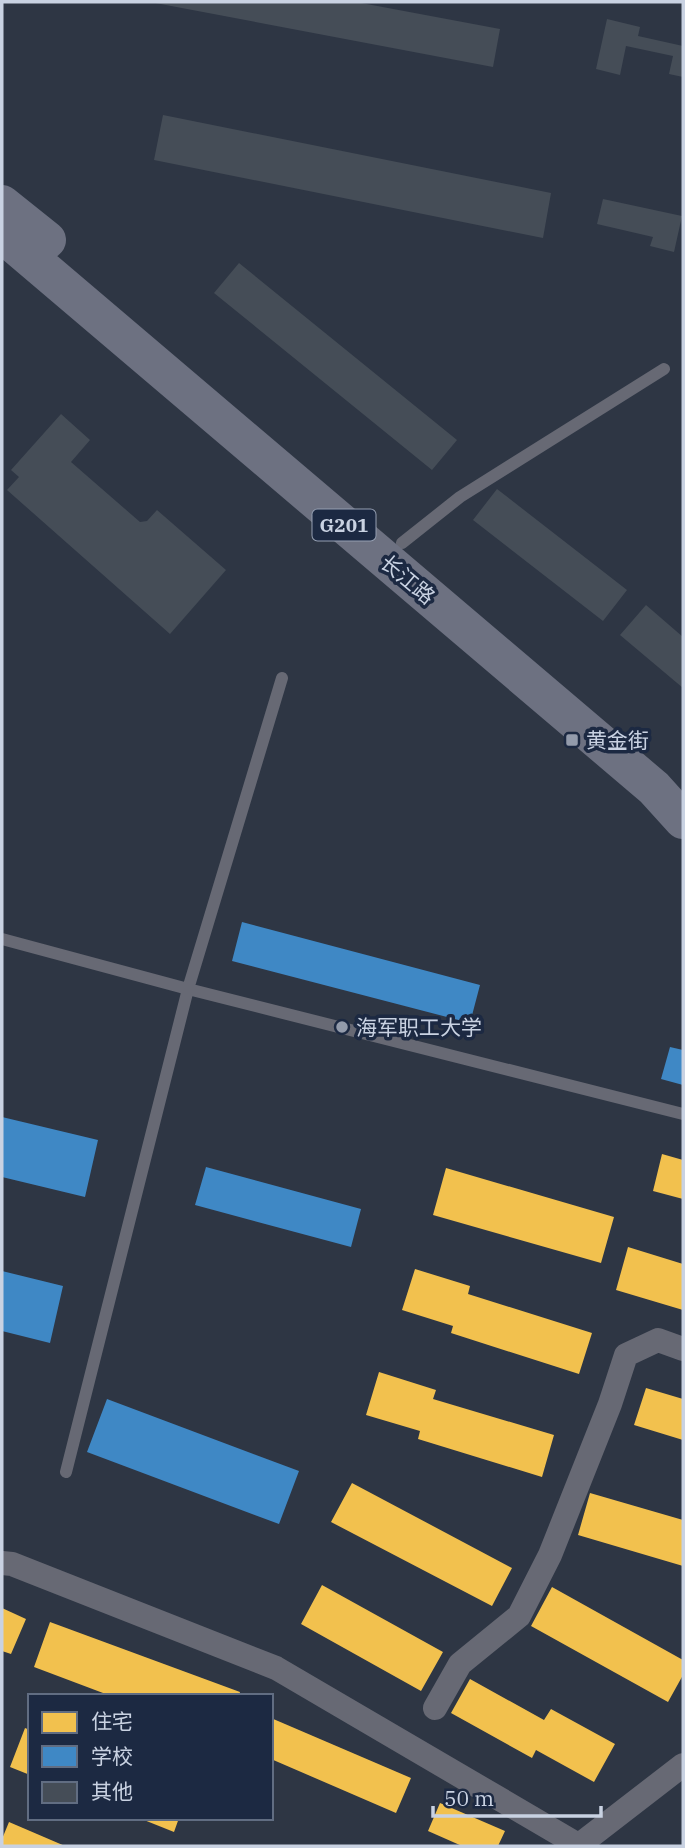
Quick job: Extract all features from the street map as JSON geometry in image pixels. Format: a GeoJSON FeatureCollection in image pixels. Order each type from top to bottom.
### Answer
{"type":"FeatureCollection","features":[{"type":"Feature","properties":{"kind":"highway","name":"长江路"},"geometry":{"type":"LineString","coordinates":[[2,204],[659,762],[683,786]]}},
{"type":"Feature","properties":{"kind":"highway","name":"长江路"},"geometry":{"type":"LineString","coordinates":[[2,234],[654,788],[683,820]]}},
{"type":"Feature","properties":{"kind":"street"},"geometry":{"type":"LineString","coordinates":[[435,1708],[460,1664],[519,1616],[550,1555],[610,1404],[626,1355],[658,1340],[683,1349]]}},
{"type":"Feature","properties":{"kind":"street"},"geometry":{"type":"LineString","coordinates":[[2,1563],[12,1564],[276,1668],[579,1846],[683,1765]]}},
{"type":"Feature","properties":{"kind":"lane"},"geometry":{"type":"LineString","coordinates":[[402,543],[460,497],[664,369]]}},
{"type":"Feature","properties":{"kind":"lane"},"geometry":{"type":"LineString","coordinates":[[66,1472],[188,989],[282,678]]}},
{"type":"Feature","properties":{"kind":"lane"},"geometry":{"type":"LineString","coordinates":[[2,939],[188,989],[683,1114]]}},
{"type":"Feature","properties":{"kind":"building: 住宅"},"geometry":{"type":"Polygon","coordinates":[[[662,1154],[683,1160],[683,1199],[653,1191],[662,1154]]]}},
{"type":"Feature","properties":{"kind":"building: 住宅"},"geometry":{"type":"Polygon","coordinates":[[[446,1168],[614,1217],[601,1263],[433,1215],[446,1168]]]}},
{"type":"Feature","properties":{"kind":"building: 住宅"},"geometry":{"type":"Polygon","coordinates":[[[628,1247],[683,1264],[683,1310],[616,1290],[628,1247]]]}},
{"type":"Feature","properties":{"kind":"building: 住宅"},"geometry":{"type":"Polygon","coordinates":[[[415,1269],[470,1286],[468,1294],[592,1333],[579,1374],[451,1333],[453,1326],[402,1310],[415,1269]]]}},
{"type":"Feature","properties":{"kind":"building: 住宅"},"geometry":{"type":"Polygon","coordinates":[[[379,1372],[436,1390],[433,1399],[554,1435],[542,1477],[418,1439],[420,1431],[366,1415],[379,1372]]]}},
{"type":"Feature","properties":{"kind":"building: 住宅"},"geometry":{"type":"Polygon","coordinates":[[[646,1388],[683,1399],[683,1440],[634,1425],[646,1388]]]}},
{"type":"Feature","properties":{"kind":"building: 住宅"},"geometry":{"type":"Polygon","coordinates":[[[352,1483],[512,1568],[492,1606],[331,1522],[352,1483]]]}},
{"type":"Feature","properties":{"kind":"building: 住宅"},"geometry":{"type":"Polygon","coordinates":[[[590,1493],[683,1520],[683,1566],[578,1535],[590,1493]]]}},
{"type":"Feature","properties":{"kind":"building: 住宅"},"geometry":{"type":"Polygon","coordinates":[[[322,1585],[443,1652],[421,1691],[301,1624],[322,1585]]]}},
{"type":"Feature","properties":{"kind":"building: 住宅"},"geometry":{"type":"Polygon","coordinates":[[[552,1587],[683,1660],[683,1675],[668,1702],[531,1626],[552,1587]]]}},
{"type":"Feature","properties":{"kind":"building: 住宅"},"geometry":{"type":"Polygon","coordinates":[[[2,1608],[26,1619],[11,1654],[2,1651],[2,1608]]]}},
{"type":"Feature","properties":{"kind":"building: 住宅"},"geometry":{"type":"Polygon","coordinates":[[[50,1622],[240,1692],[106,1694],[34,1667],[50,1622]]]}},
{"type":"Feature","properties":{"kind":"building: 住宅"},"geometry":{"type":"Polygon","coordinates":[[[470,1679],[544,1720],[551,1709],[615,1744],[594,1782],[536,1750],[532,1758],[451,1713],[470,1679]]]}},
{"type":"Feature","properties":{"kind":"building: 住宅"},"geometry":{"type":"Polygon","coordinates":[[[273,1719],[411,1778],[396,1813],[273,1760],[273,1719]]]}},
{"type":"Feature","properties":{"kind":"building: 住宅"},"geometry":{"type":"Polygon","coordinates":[[[25,1728],[28,1729],[28,1774],[10,1767],[25,1728]]]}},
{"type":"Feature","properties":{"kind":"building: 住宅"},"geometry":{"type":"Polygon","coordinates":[[[440,1803],[505,1831],[498,1846],[462,1846],[428,1831],[440,1803]]]}},
{"type":"Feature","properties":{"kind":"building: 住宅"},"geometry":{"type":"Polygon","coordinates":[[[144,1820],[178,1820],[174,1832],[144,1820]]]}},
{"type":"Feature","properties":{"kind":"building: 住宅"},"geometry":{"type":"Polygon","coordinates":[[[9,1822],[65,1846],[2,1846],[9,1822]]]}},
{"type":"Feature","properties":{"kind":"building: 学校"},"geometry":{"type":"Polygon","coordinates":[[[242,922],[480,985],[470,1023],[232,961],[242,922]]]}},
{"type":"Feature","properties":{"kind":"building: 学校"},"geometry":{"type":"Polygon","coordinates":[[[670,1047],[683,1050],[683,1085],[661,1079],[670,1047]]]}},
{"type":"Feature","properties":{"kind":"building: 学校"},"geometry":{"type":"Polygon","coordinates":[[[2,1117],[98,1140],[85,1197],[2,1177],[2,1117]]]}},
{"type":"Feature","properties":{"kind":"building: 学校"},"geometry":{"type":"Polygon","coordinates":[[[206,1167],[361,1209],[351,1247],[195,1205],[206,1167]]]}},
{"type":"Feature","properties":{"kind":"building: 学校"},"geometry":{"type":"Polygon","coordinates":[[[2,1271],[63,1286],[50,1343],[2,1331],[2,1271]]]}},
{"type":"Feature","properties":{"kind":"building: 学校"},"geometry":{"type":"Polygon","coordinates":[[[107,1399],[299,1471],[279,1524],[87,1452],[107,1399]]]}},
{"type":"Feature","properties":{"kind":"building: 其他"},"geometry":{"type":"Polygon","coordinates":[[[150,2],[356,2],[500,29],[493,67],[150,2]]]}},
{"type":"Feature","properties":{"kind":"building: 其他"},"geometry":{"type":"Polygon","coordinates":[[[607,19],[640,27],[638,36],[683,46],[683,77],[669,74],[673,56],[626,46],[620,75],[596,69],[607,19]]]}},
{"type":"Feature","properties":{"kind":"building: 其他"},"geometry":{"type":"Polygon","coordinates":[[[163,115],[551,193],[543,238],[154,160],[163,115]]]}},
{"type":"Feature","properties":{"kind":"building: 其他"},"geometry":{"type":"Polygon","coordinates":[[[603,199],[682,216],[674,252],[650,246],[653,237],[597,224],[603,199]]]}},
{"type":"Feature","properties":{"kind":"building: 其他"},"geometry":{"type":"Polygon","coordinates":[[[239,263],[457,440],[432,470],[214,293],[239,263]]]}},
{"type":"Feature","properties":{"kind":"building: 其他"},"geometry":{"type":"Polygon","coordinates":[[[61,414],[90,440],[71,462],[140,522],[147,521],[157,510],[226,570],[170,634],[7,490],[19,477],[11,470],[61,414]]]}},
{"type":"Feature","properties":{"kind":"building: 其他"},"geometry":{"type":"Polygon","coordinates":[[[497,489],[627,590],[603,621],[473,520],[497,489]]]}},
{"type":"Feature","properties":{"kind":"building: 其他"},"geometry":{"type":"Polygon","coordinates":[[[646,605],[683,637],[683,688],[620,635],[646,605]]]}},
{"type":"Feature","properties":{"kind":"place","name":"黄金街"},"geometry":{"type":"Point","coordinates":[572,740]}},
{"type":"Feature","properties":{"kind":"place","name":"海军职工大学"},"geometry":{"type":"Point","coordinates":[342,1027]}}]}
